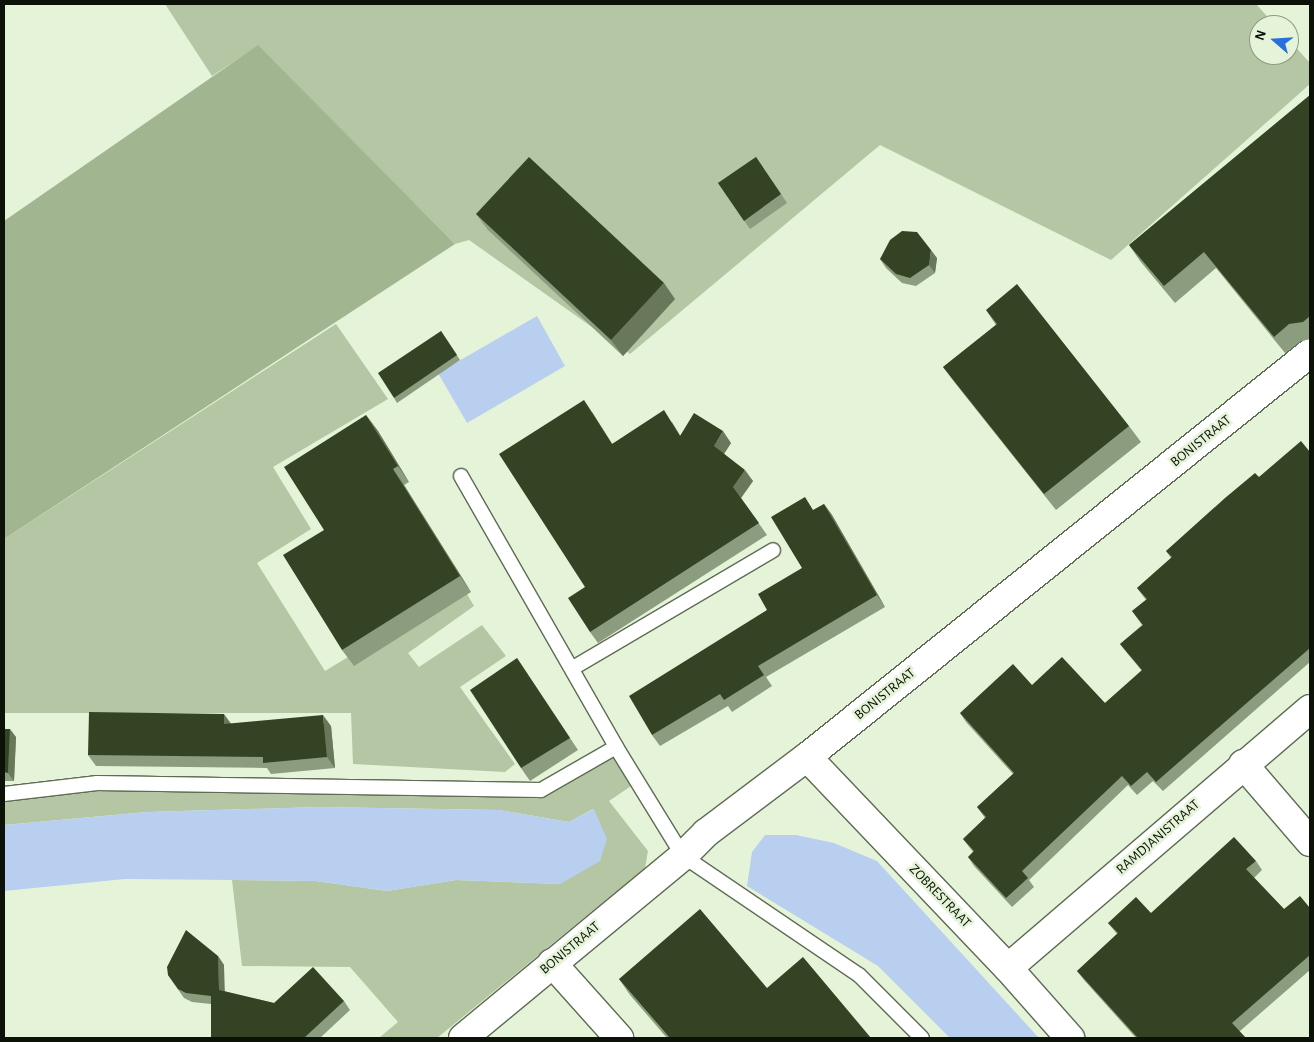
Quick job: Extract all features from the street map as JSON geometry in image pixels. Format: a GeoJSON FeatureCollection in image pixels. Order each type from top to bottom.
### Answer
{"type":"FeatureCollection","features":[{"type":"Feature","properties":{"kind":"street","name":"BONISTRAAT"},"geometry":{"type":"LineString","coordinates":[[463,1038],[683,856],[706,833],[807,757],[1310,353]]}},
{"type":"Feature","properties":{"kind":"street","name":"RAMDJANISTRAAT"},"geometry":{"type":"LineString","coordinates":[[1008,968],[1243,764],[1310,709]]}},
{"type":"Feature","properties":{"kind":"street","name":"ZOBRESTRAAT"},"geometry":{"type":"LineString","coordinates":[[807,757],[1008,968],[1070,1038]]}},
{"type":"Feature","properties":{"kind":"street"},"geometry":{"type":"LineString","coordinates":[[1243,764],[1310,842]]}},
{"type":"Feature","properties":{"kind":"street"},"geometry":{"type":"LineString","coordinates":[[552,963],[619,1038]]}},
{"type":"Feature","properties":{"kind":"lane"},"geometry":{"type":"LineString","coordinates":[[461,476],[573,668],[616,747],[683,856],[860,975],[922,1038]]}},
{"type":"Feature","properties":{"kind":"lane"},"geometry":{"type":"LineString","coordinates":[[573,668],[773,550]]}},
{"type":"Feature","properties":{"kind":"lane"},"geometry":{"type":"LineString","coordinates":[[4,794],[97,783],[541,790],[616,747]]}},
{"type":"Feature","properties":{"kind":"green space"},"geometry":{"type":"Polygon","coordinates":[[[165,4],[1256,4],[1266,15],[1249,15],[1249,65],[1299,65],[1299,51],[1310,63],[1310,84],[1111,260],[880,145],[630,354],[469,240],[455,244],[258,46],[212,76],[165,4]]]}},
{"type":"Feature","properties":{"kind":"green space"},"geometry":{"type":"Polygon","coordinates":[[[258,45],[455,244],[4,539],[4,221],[258,45]]]}},
{"type":"Feature","properties":{"kind":"green space"},"geometry":{"type":"Polygon","coordinates":[[[336,324],[388,399],[273,467],[311,529],[257,563],[325,671],[463,587],[474,606],[408,653],[419,667],[482,625],[506,656],[460,687],[515,764],[505,772],[353,764],[351,713],[4,713],[4,539],[336,324]]]}},
{"type":"Feature","properties":{"kind":"green space"},"geometry":{"type":"Polygon","coordinates":[[[608,746],[634,784],[609,801],[648,851],[645,868],[437,1038],[379,1038],[398,1022],[350,967],[242,966],[232,880],[316,881],[387,891],[456,880],[560,884],[593,809],[569,822],[499,810],[320,807],[147,812],[4,825],[4,795],[147,782],[537,788],[600,747],[608,746]]]}},
{"type":"Feature","properties":{"kind":"water"},"geometry":{"type":"Polygon","coordinates":[[[537,316],[565,366],[467,423],[438,373],[537,316]]]}},
{"type":"Feature","properties":{"kind":"water"},"geometry":{"type":"Polygon","coordinates":[[[320,807],[499,810],[569,822],[594,809],[607,839],[600,861],[560,884],[456,880],[387,891],[316,881],[125,879],[4,891],[4,825],[147,812],[320,807]]]}},
{"type":"Feature","properties":{"kind":"water"},"geometry":{"type":"Polygon","coordinates":[[[765,835],[796,835],[834,843],[877,861],[1039,1038],[950,1038],[878,966],[747,886],[752,852],[765,835]]]}},
{"type":"Feature","properties":{"kind":"building"},"geometry":{"type":"Polygon","coordinates":[[[1310,95],[1310,316],[1303,322],[1289,324],[1274,337],[1204,252],[1164,286],[1129,245],[1310,95]]]}},
{"type":"Feature","properties":{"kind":"building"},"geometry":{"type":"Polygon","coordinates":[[[529,157],[664,283],[611,340],[476,214],[529,157]]]}},
{"type":"Feature","properties":{"kind":"building"},"geometry":{"type":"Polygon","coordinates":[[[756,157],[781,194],[744,221],[718,183],[756,157]]]}},
{"type":"Feature","properties":{"kind":"building"},"geometry":{"type":"Polygon","coordinates":[[[902,231],[917,232],[931,250],[929,265],[910,278],[896,274],[880,259],[890,240],[902,231]]]}},
{"type":"Feature","properties":{"kind":"building"},"geometry":{"type":"Polygon","coordinates":[[[1017,284],[1129,426],[1044,494],[943,367],[997,324],[986,310],[1017,284]]]}},
{"type":"Feature","properties":{"kind":"building"},"geometry":{"type":"Polygon","coordinates":[[[441,331],[457,355],[394,398],[378,373],[441,331]]]}},
{"type":"Feature","properties":{"kind":"building"},"geometry":{"type":"Polygon","coordinates":[[[584,400],[612,444],[664,410],[680,436],[694,413],[723,431],[714,446],[745,470],[733,487],[759,523],[590,632],[568,598],[585,587],[499,454],[584,400]]]}},
{"type":"Feature","properties":{"kind":"building"},"geometry":{"type":"Polygon","coordinates":[[[366,415],[398,466],[393,469],[460,576],[342,650],[283,555],[324,530],[284,467],[366,415]]]}},
{"type":"Feature","properties":{"kind":"building"},"geometry":{"type":"Polygon","coordinates":[[[1301,441],[1310,452],[1310,648],[1156,782],[1147,772],[1131,786],[1122,776],[1022,871],[1028,878],[1006,898],[968,857],[974,851],[963,839],[986,817],[977,807],[1014,773],[960,713],[1013,664],[1032,685],[1062,657],[1105,703],[1142,670],[1120,644],[1143,625],[1132,611],[1147,599],[1137,588],[1172,557],[1166,551],[1225,498],[1255,473],[1259,477],[1301,441]]]}},
{"type":"Feature","properties":{"kind":"building"},"geometry":{"type":"Polygon","coordinates":[[[805,497],[813,510],[824,504],[877,595],[758,666],[764,675],[724,700],[720,694],[652,735],[629,696],[767,610],[758,594],[802,568],[771,517],[805,497]]]}},
{"type":"Feature","properties":{"kind":"building"},"geometry":{"type":"Polygon","coordinates":[[[517,658],[570,738],[521,768],[470,690],[517,658]]]}},
{"type":"Feature","properties":{"kind":"building"},"geometry":{"type":"Polygon","coordinates":[[[89,712],[224,714],[224,724],[323,715],[327,757],[263,763],[263,757],[88,755],[89,712]]]}},
{"type":"Feature","properties":{"kind":"building"},"geometry":{"type":"Polygon","coordinates":[[[4,729],[10,729],[8,773],[4,772],[4,729]]]}},
{"type":"Feature","properties":{"kind":"building"},"geometry":{"type":"Polygon","coordinates":[[[1234,837],[1256,861],[1246,869],[1284,909],[1300,896],[1310,908],[1310,955],[1232,1023],[1246,1038],[1136,1038],[1077,971],[1118,933],[1108,923],[1136,897],[1151,913],[1234,837]]]}},
{"type":"Feature","properties":{"kind":"building"},"geometry":{"type":"Polygon","coordinates":[[[700,909],[767,988],[803,957],[871,1038],[670,1038],[619,979],[700,909]]]}},
{"type":"Feature","properties":{"kind":"building"},"geometry":{"type":"Polygon","coordinates":[[[186,930],[218,956],[219,990],[274,1003],[313,967],[344,1001],[304,1038],[211,1038],[211,996],[186,993],[178,989],[168,975],[167,967],[186,930]]]}}]}
